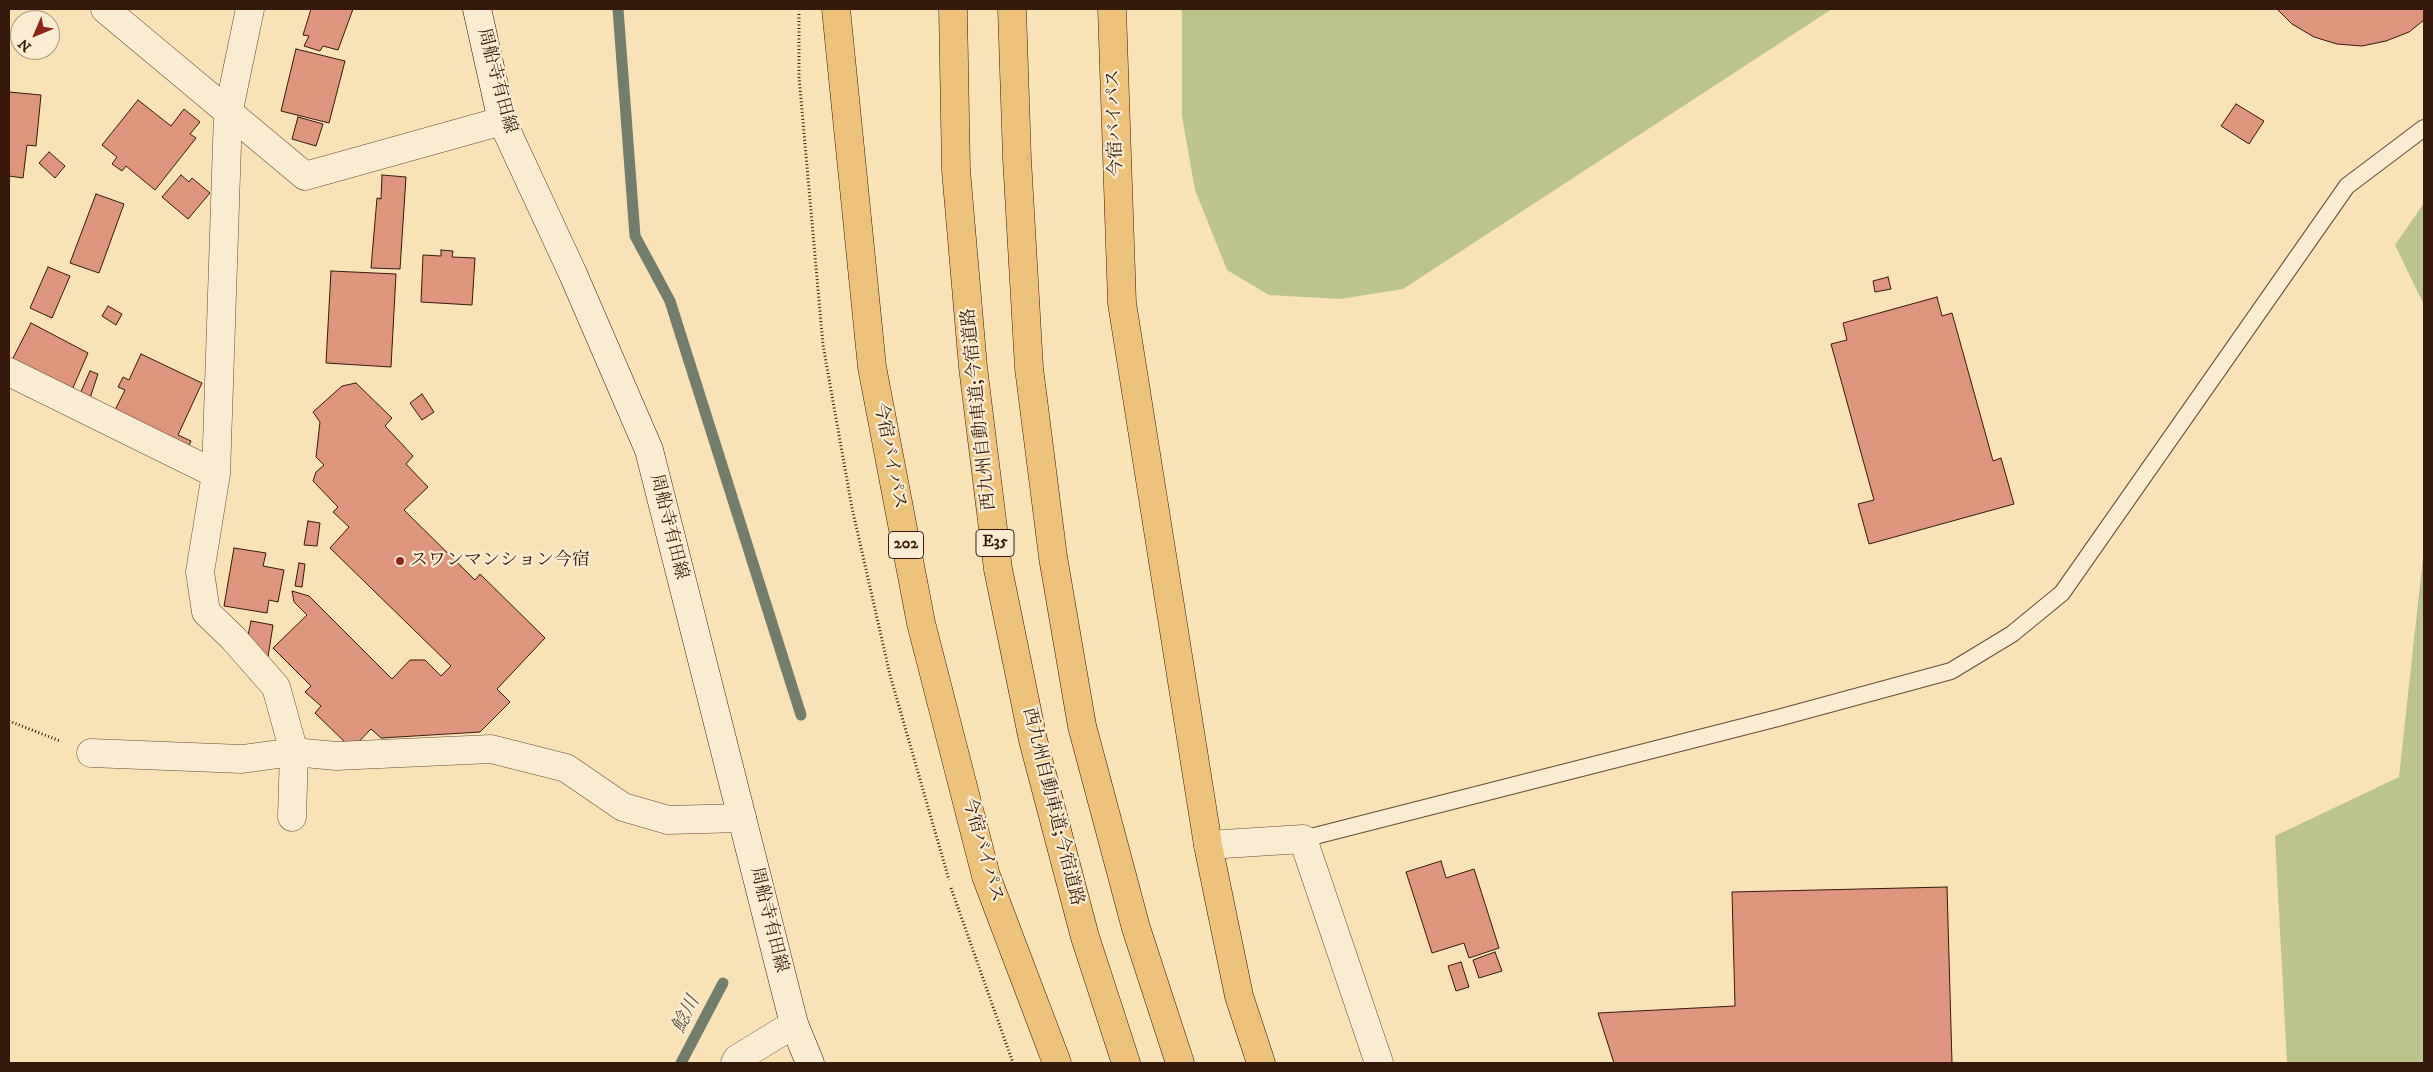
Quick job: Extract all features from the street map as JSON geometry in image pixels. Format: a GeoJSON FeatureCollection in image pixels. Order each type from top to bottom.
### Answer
{"type":"FeatureCollection","features":[{"type":"Feature","properties":{"kind":"highway","name":"今宿バイパス"},"geometry":{"type":"LineString","coordinates":[[836,9],[872,367],[921,623],[986,876],[1057,1063]]}},
{"type":"Feature","properties":{"kind":"highway","name":"西九州自動車道;今宿道路"},"geometry":{"type":"LineString","coordinates":[[953,9],[956,170],[974,367],[998,570],[1032,740],[1085,937],[1126,1063]]}},
{"type":"Feature","properties":{"kind":"highway"},"geometry":{"type":"LineString","coordinates":[[1012,9],[1017,160],[1029,368],[1053,557],[1082,726],[1136,928],[1180,1063]]}},
{"type":"Feature","properties":{"kind":"highway","name":"今宿バイパス"},"geometry":{"type":"LineString","coordinates":[[1112,9],[1122,303],[1208,845],[1239,996],[1261,1063]]}},
{"type":"Feature","properties":{"kind":"street"},"geometry":{"type":"LineString","coordinates":[[105,9],[228,114],[305,176],[502,121]]}},
{"type":"Feature","properties":{"kind":"street"},"geometry":{"type":"LineString","coordinates":[[250,9],[228,114],[216,474],[200,572],[206,612],[233,638],[276,687],[294,752],[292,817]]}},
{"type":"Feature","properties":{"kind":"street","name":"周船寺有田線"},"geometry":{"type":"LineString","coordinates":[[477,9],[502,121],[573,274],[649,450],[794,1024],[810,1063]]}},
{"type":"Feature","properties":{"kind":"street"},"geometry":{"type":"LineString","coordinates":[[9,372],[216,474]]}},
{"type":"Feature","properties":{"kind":"street"},"geometry":{"type":"LineString","coordinates":[[91,753],[242,759],[294,752],[336,756],[491,749],[566,768],[623,807],[668,820],[742,818]]}},
{"type":"Feature","properties":{"kind":"street"},"geometry":{"type":"LineString","coordinates":[[1208,845],[1303,839],[1379,1063]]}},
{"type":"Feature","properties":{"kind":"street"},"geometry":{"type":"LineString","coordinates":[[735,1063],[737,1059],[794,1024]]}},
{"type":"Feature","properties":{"kind":"lane"},"geometry":{"type":"LineString","coordinates":[[1303,839],[1768,721],[1951,671],[2012,634],[2062,593],[2347,186],[2424,128]]}},
{"type":"Feature","properties":{"kind":"path"},"geometry":{"type":"LineString","coordinates":[[9,721],[91,753]]}},
{"type":"Feature","properties":{"kind":"green space"},"geometry":{"type":"Polygon","coordinates":[[[1182,9],[1832,9],[1403,289],[1340,299],[1269,295],[1227,270],[1195,190],[1182,116],[1182,9]]]}},
{"type":"Feature","properties":{"kind":"green space"},"geometry":{"type":"Polygon","coordinates":[[[2424,203],[2424,305],[2395,245],[2424,203]]]}},
{"type":"Feature","properties":{"kind":"green space"},"geometry":{"type":"Polygon","coordinates":[[[2424,548],[2424,1063],[2287,1063],[2275,836],[2399,777],[2424,548]]]}},
{"type":"Feature","properties":{"kind":"building"},"geometry":{"type":"Polygon","coordinates":[[[311,9],[353,9],[338,50],[323,46],[320,51],[304,46],[309,36],[303,35],[311,9]]]}},
{"type":"Feature","properties":{"kind":"building"},"geometry":{"type":"Polygon","coordinates":[[[2277,9],[2424,9],[2424,20],[2409,32],[2386,41],[2362,46],[2337,44],[2314,37],[2292,24],[2277,9]]]}},
{"type":"Feature","properties":{"kind":"building"},"geometry":{"type":"Polygon","coordinates":[[[296,49],[345,61],[329,123],[281,111],[296,49]]]}},
{"type":"Feature","properties":{"kind":"building"},"geometry":{"type":"Polygon","coordinates":[[[9,92],[41,95],[36,146],[27,145],[23,178],[9,176],[9,92]]]}},
{"type":"Feature","properties":{"kind":"building"},"geometry":{"type":"Polygon","coordinates":[[[138,100],[171,126],[184,109],[200,122],[190,134],[196,138],[155,190],[126,166],[122,171],[112,164],[117,157],[102,145],[138,100]]]}},
{"type":"Feature","properties":{"kind":"building"},"geometry":{"type":"Polygon","coordinates":[[[2236,104],[2264,121],[2249,144],[2221,126],[2236,104]]]}},
{"type":"Feature","properties":{"kind":"building"},"geometry":{"type":"Polygon","coordinates":[[[298,117],[323,124],[316,146],[292,139],[298,117]]]}},
{"type":"Feature","properties":{"kind":"building"},"geometry":{"type":"Polygon","coordinates":[[[49,152],[65,166],[55,178],[39,163],[49,152]]]}},
{"type":"Feature","properties":{"kind":"building"},"geometry":{"type":"Polygon","coordinates":[[[181,175],[189,182],[192,178],[210,193],[188,219],[162,197],[181,175]]]}},
{"type":"Feature","properties":{"kind":"building"},"geometry":{"type":"Polygon","coordinates":[[[382,175],[406,177],[400,269],[371,268],[377,198],[381,199],[382,175]]]}},
{"type":"Feature","properties":{"kind":"building"},"geometry":{"type":"Polygon","coordinates":[[[96,194],[124,204],[99,273],[70,263],[96,194]]]}},
{"type":"Feature","properties":{"kind":"building"},"geometry":{"type":"Polygon","coordinates":[[[441,250],[453,251],[452,257],[475,258],[472,305],[421,302],[423,255],[441,256],[441,250]]]}},
{"type":"Feature","properties":{"kind":"building"},"geometry":{"type":"Polygon","coordinates":[[[48,267],[70,276],[52,318],[30,308],[48,267]]]}},
{"type":"Feature","properties":{"kind":"building"},"geometry":{"type":"Polygon","coordinates":[[[331,271],[396,274],[391,367],[326,363],[331,271]]]}},
{"type":"Feature","properties":{"kind":"building"},"geometry":{"type":"Polygon","coordinates":[[[1888,277],[1891,289],[1875,292],[1873,281],[1888,277]]]}},
{"type":"Feature","properties":{"kind":"building"},"geometry":{"type":"Polygon","coordinates":[[[1937,297],[1942,316],[1952,313],[1993,461],[2001,458],[2014,504],[1869,544],[1858,504],[1874,500],[1831,344],[1847,340],[1843,323],[1937,297]]]}},
{"type":"Feature","properties":{"kind":"building"},"geometry":{"type":"Polygon","coordinates":[[[108,306],[122,314],[116,325],[102,316],[108,306]]]}},
{"type":"Feature","properties":{"kind":"building"},"geometry":{"type":"Polygon","coordinates":[[[31,323],[88,353],[72,390],[12,360],[31,323]]]}},
{"type":"Feature","properties":{"kind":"building"},"geometry":{"type":"Polygon","coordinates":[[[141,354],[202,383],[178,435],[191,441],[186,451],[115,410],[125,390],[118,387],[123,377],[129,380],[141,354]]]}},
{"type":"Feature","properties":{"kind":"building"},"geometry":{"type":"Polygon","coordinates":[[[90,371],[98,374],[90,398],[79,396],[90,371]]]}},
{"type":"Feature","properties":{"kind":"building","name":"スワンマンション今宿"},"geometry":{"type":"Polygon","coordinates":[[[356,383],[392,418],[385,426],[413,456],[406,464],[428,487],[404,510],[475,580],[480,574],[545,638],[497,689],[510,702],[480,732],[381,738],[371,729],[352,749],[315,713],[321,706],[305,692],[311,686],[273,648],[307,615],[294,602],[292,591],[309,596],[392,679],[410,660],[425,660],[441,676],[451,666],[330,548],[349,527],[333,512],[338,507],[313,481],[316,472],[324,465],[316,457],[320,422],[313,412],[342,386],[356,383]]]}},
{"type":"Feature","properties":{"kind":"building"},"geometry":{"type":"Polygon","coordinates":[[[422,394],[434,412],[422,420],[410,403],[422,394]]]}},
{"type":"Feature","properties":{"kind":"building"},"geometry":{"type":"Polygon","coordinates":[[[308,521],[320,523],[317,546],[304,545],[308,521]]]}},
{"type":"Feature","properties":{"kind":"building"},"geometry":{"type":"Polygon","coordinates":[[[234,548],[266,553],[263,566],[284,570],[278,602],[269,600],[267,613],[224,606],[234,548]]]}},
{"type":"Feature","properties":{"kind":"building"},"geometry":{"type":"Polygon","coordinates":[[[299,563],[305,564],[302,587],[295,586],[299,563]]]}},
{"type":"Feature","properties":{"kind":"building"},"geometry":{"type":"Polygon","coordinates":[[[251,621],[273,625],[268,657],[247,640],[251,621]]]}},
{"type":"Feature","properties":{"kind":"building"},"geometry":{"type":"Polygon","coordinates":[[[1441,861],[1446,878],[1474,869],[1499,948],[1469,958],[1464,943],[1432,953],[1406,872],[1441,861]]]}},
{"type":"Feature","properties":{"kind":"building"},"geometry":{"type":"Polygon","coordinates":[[[1947,887],[1952,1063],[1614,1063],[1598,1013],[1735,1006],[1732,892],[1947,887]]]}},
{"type":"Feature","properties":{"kind":"building"},"geometry":{"type":"Polygon","coordinates":[[[1495,952],[1502,971],[1479,978],[1473,960],[1495,952]]]}},
{"type":"Feature","properties":{"kind":"building"},"geometry":{"type":"Polygon","coordinates":[[[1461,962],[1469,987],[1456,991],[1448,966],[1461,962]]]}},
{"type":"Feature","properties":{"kind":"waterway"},"geometry":{"type":"LineString","coordinates":[[618,9],[635,236],[670,301],[801,715]]}},
{"type":"Feature","properties":{"kind":"waterway","name":"鯰川"},"geometry":{"type":"LineString","coordinates":[[681,1063],[723,983]]}},
{"type":"Feature","properties":{"kind":"place","name":"スワンマンション今宿"},"geometry":{"type":"Point","coordinates":[400,561]}}]}
